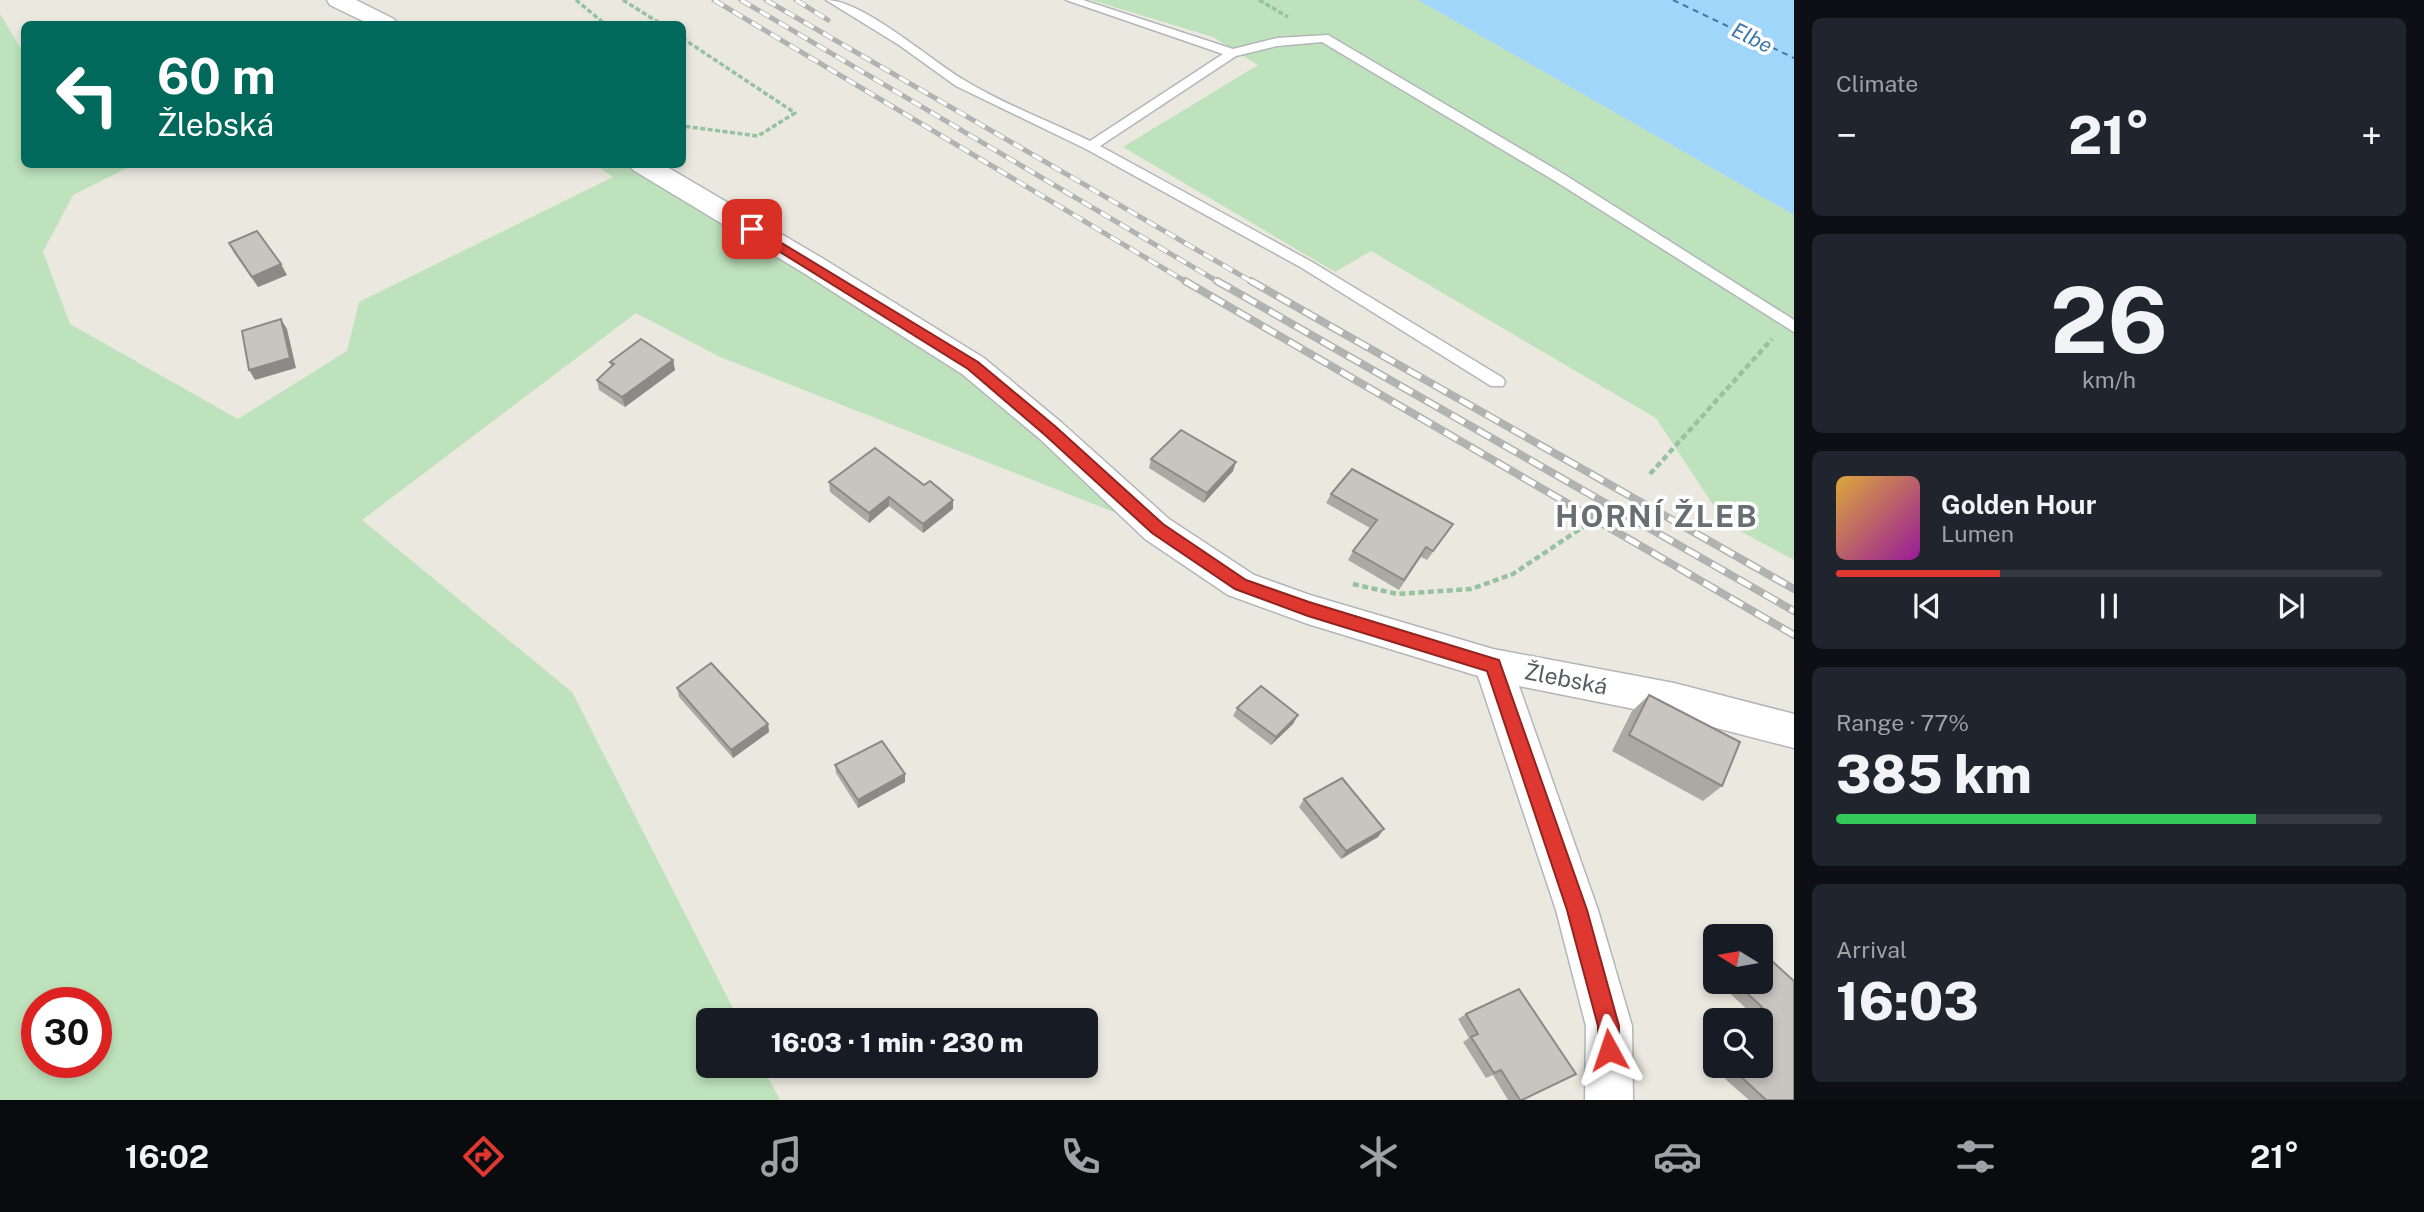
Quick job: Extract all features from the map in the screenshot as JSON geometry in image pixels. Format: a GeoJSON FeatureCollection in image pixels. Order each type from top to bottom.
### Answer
{"type":"FeatureCollection","features":[{"type":"Feature","properties":{"kind":"street"},"geometry":{"type":"LineString","coordinates":[[338,0],[380,21]]}},
{"type":"Feature","properties":{"kind":"street","name":"Žlebská"},"geometry":{"type":"LineString","coordinates":[[649,168],[812,265],[973,366],[1051,431],[1157,528],[1241,584],[1308,609],[1493,666],[1675,700],[1794,731]]}},
{"type":"Feature","properties":{"kind":"street"},"geometry":{"type":"LineString","coordinates":[[1493,666],[1577,910],[1609,1026],[1609,1100]]}},
{"type":"Feature","properties":{"kind":"lane"},"geometry":{"type":"LineString","coordinates":[[832,0],[903,42],[960,83],[1091,146],[1307,265],[1497,382]]}},
{"type":"Feature","properties":{"kind":"lane"},"geometry":{"type":"LineString","coordinates":[[1072,0],[1232,53]]}},
{"type":"Feature","properties":{"kind":"lane"},"geometry":{"type":"LineString","coordinates":[[1091,146],[1232,53],[1277,42],[1324,38],[1560,178],[1790,325]]}},
{"type":"Feature","properties":{"kind":"path"},"geometry":{"type":"LineString","coordinates":[[576,0],[601,21]]}},
{"type":"Feature","properties":{"kind":"path"},"geometry":{"type":"LineString","coordinates":[[623,0],[656,21]]}},
{"type":"Feature","properties":{"kind":"path"},"geometry":{"type":"LineString","coordinates":[[686,41],[795,113],[758,136],[686,127]]}},
{"type":"Feature","properties":{"kind":"path"},"geometry":{"type":"LineString","coordinates":[[1650,474],[1790,325]]}},
{"type":"Feature","properties":{"kind":"path"},"geometry":{"type":"LineString","coordinates":[[1349,583],[1397,594],[1471,589],[1513,574],[1583,527]]}},
{"type":"Feature","properties":{"kind":"green space"},"geometry":{"type":"Polygon","coordinates":[[[1091,0],[1418,0],[1794,215],[1794,560],[1725,523],[1656,418],[1371,251],[1335,272],[1123,147],[1258,65],[1213,37],[1091,0]]]}},
{"type":"Feature","properties":{"kind":"green space"},"geometry":{"type":"Polygon","coordinates":[[[0,14],[21,49],[21,168],[127,168],[73,195],[43,252],[70,324],[238,419],[347,351],[359,302],[613,177],[600,168],[647,168],[889,312],[1157,529],[720,357],[636,313],[362,520],[572,692],[733,1008],[696,1008],[696,1078],[768,1078],[780,1100],[0,1100],[0,14]]]}},
{"type":"Feature","properties":{"kind":"water","name":"Elbe"},"geometry":{"type":"Polygon","coordinates":[[[1418,0],[1794,0],[1794,215],[1418,0]]]}},
{"type":"Feature","properties":{"kind":"building"},"geometry":{"type":"Polygon","coordinates":[[[257,231],[281,264],[252,277],[229,243],[257,231]]]}},
{"type":"Feature","properties":{"kind":"building"},"geometry":{"type":"Polygon","coordinates":[[[281,319],[290,358],[249,370],[242,331],[281,319]]]}},
{"type":"Feature","properties":{"kind":"building"},"geometry":{"type":"Polygon","coordinates":[[[641,339],[673,360],[622,397],[597,380],[614,364],[610,362],[641,339]]]}},
{"type":"Feature","properties":{"kind":"building"},"geometry":{"type":"Polygon","coordinates":[[[1181,430],[1236,462],[1207,493],[1151,459],[1181,430]]]}},
{"type":"Feature","properties":{"kind":"building"},"geometry":{"type":"Polygon","coordinates":[[[875,448],[924,485],[930,481],[953,500],[923,524],[889,497],[869,513],[829,482],[875,448]]]}},
{"type":"Feature","properties":{"kind":"building"},"geometry":{"type":"Polygon","coordinates":[[[1352,469],[1453,524],[1433,551],[1426,547],[1404,580],[1353,551],[1377,520],[1331,494],[1352,469]]]}},
{"type":"Feature","properties":{"kind":"building"},"geometry":{"type":"Polygon","coordinates":[[[711,663],[768,724],[731,750],[677,688],[711,663]]]}},
{"type":"Feature","properties":{"kind":"building"},"geometry":{"type":"Polygon","coordinates":[[[1261,686],[1298,715],[1276,737],[1237,708],[1261,686]]]}},
{"type":"Feature","properties":{"kind":"building"},"geometry":{"type":"Polygon","coordinates":[[[1649,695],[1740,742],[1722,786],[1629,735],[1649,695]]]}},
{"type":"Feature","properties":{"kind":"building"},"geometry":{"type":"Polygon","coordinates":[[[882,741],[905,774],[858,800],[835,765],[882,741]]]}},
{"type":"Feature","properties":{"kind":"building"},"geometry":{"type":"Polygon","coordinates":[[[1342,778],[1384,829],[1346,851],[1304,799],[1342,778]]]}},
{"type":"Feature","properties":{"kind":"building"},"geometry":{"type":"Polygon","coordinates":[[[1773,962],[1794,981],[1794,1100],[1766,1100],[1742,1078],[1773,1078],[1773,1008],[1762,1007],[1748,994],[1773,994],[1773,962]]]}},
{"type":"Feature","properties":{"kind":"building"},"geometry":{"type":"Polygon","coordinates":[[[1519,989],[1576,1074],[1522,1100],[1501,1070],[1494,1073],[1471,1037],[1478,1034],[1466,1014],[1519,989]]]}},
{"type":"Feature","properties":{"kind":"ferry route"},"geometry":{"type":"LineString","coordinates":[[1673,0],[1794,58]]}},
{"type":"Feature","properties":{"kind":"railway"},"geometry":{"type":"LineString","coordinates":[[714,0],[1188,283]]}},
{"type":"Feature","properties":{"kind":"railway"},"geometry":{"type":"LineString","coordinates":[[741,0],[1220,283]]}},
{"type":"Feature","properties":{"kind":"railway"},"geometry":{"type":"LineString","coordinates":[[766,0],[1254,283]]}},
{"type":"Feature","properties":{"kind":"railway"},"geometry":{"type":"LineString","coordinates":[[796,0],[828,20]]}},
{"type":"Feature","properties":{"kind":"railway"},"geometry":{"type":"LineString","coordinates":[[1185,281],[1794,635]]}},
{"type":"Feature","properties":{"kind":"railway"},"geometry":{"type":"LineString","coordinates":[[1217,281],[1794,611]]}},
{"type":"Feature","properties":{"kind":"railway"},"geometry":{"type":"LineString","coordinates":[[1251,281],[1794,589]]}},
{"type":"Feature","properties":{"kind":"district","name":"HORNÍ ŽLEB"},"geometry":{"type":"Point","coordinates":[1657,517]}},
{"type":"Feature","properties":{"kind":"route"},"geometry":{"type":"LineString","coordinates":[[752,229],[973,366],[1051,431],[1157,528],[1241,584],[1308,609],[1493,666],[1577,910],[1609,1026],[1609,1050]]}}]}
